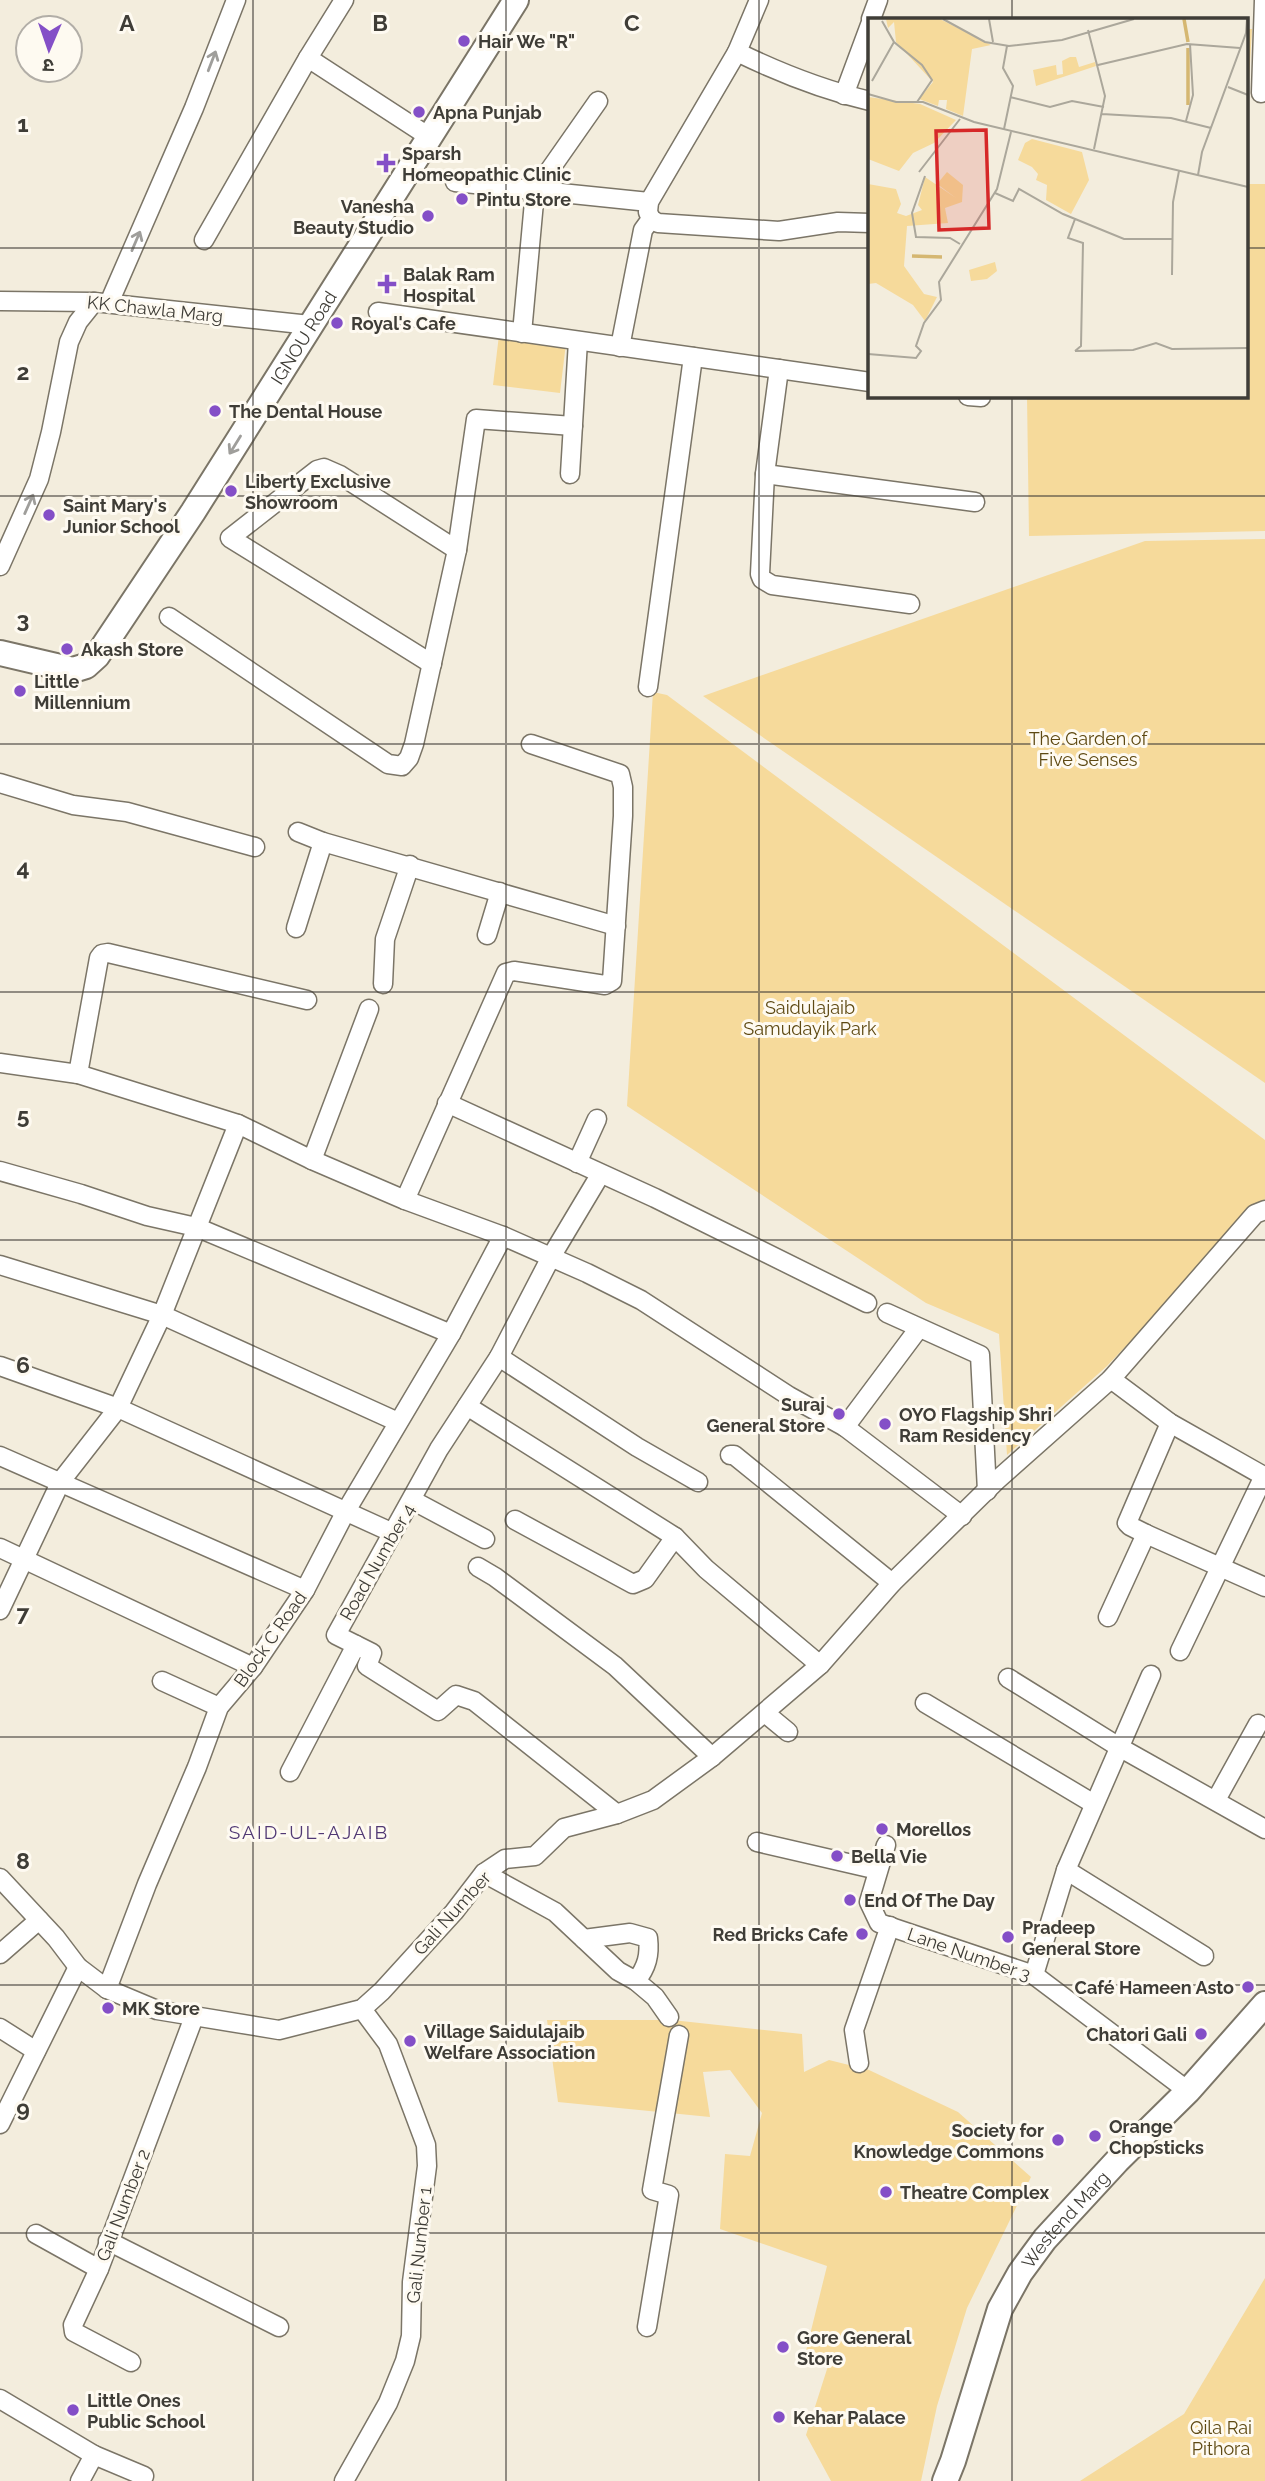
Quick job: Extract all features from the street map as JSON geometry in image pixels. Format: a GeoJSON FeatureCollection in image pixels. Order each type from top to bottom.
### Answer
{"type":"FeatureCollection","features":[{"type":"Feature","properties":{"kind":"street"},"geometry":{"type":"LineString","coordinates":[[0,566],[39,479],[69,342],[78,322],[101,302],[194,108],[236,0]]}},
{"type":"Feature","properties":{"kind":"street"},"geometry":{"type":"LineString","coordinates":[[204,240],[344,0]]}},
{"type":"Feature","properties":{"kind":"street","name":"IGNOU Road"},"geometry":{"type":"LineString","coordinates":[[81,669],[97,656],[192,512],[516,0]]}},
{"type":"Feature","properties":{"kind":"street"},"geometry":{"type":"LineString","coordinates":[[620,347],[643,230],[650,211],[737,52],[759,0]]}},
{"type":"Feature","properties":{"kind":"street"},"geometry":{"type":"LineString","coordinates":[[872,18],[878,0]]}},
{"type":"Feature","properties":{"kind":"street"},"geometry":{"type":"LineString","coordinates":[[1257,93],[1264,0]]}},
{"type":"Feature","properties":{"kind":"street"},"geometry":{"type":"LineString","coordinates":[[844,95],[868,30]]}},
{"type":"Feature","properties":{"kind":"street"},"geometry":{"type":"LineString","coordinates":[[737,52],[780,73],[868,101]]}},
{"type":"Feature","properties":{"kind":"street"},"geometry":{"type":"LineString","coordinates":[[308,58],[431,138]]}},
{"type":"Feature","properties":{"kind":"street"},"geometry":{"type":"LineString","coordinates":[[522,332],[535,191],[598,101]]}},
{"type":"Feature","properties":{"kind":"street"},"geometry":{"type":"LineString","coordinates":[[455,183],[535,191],[650,211],[658,223],[779,231],[838,222],[868,223]]}},
{"type":"Feature","properties":{"kind":"street","name":"KK Chawla Marg"},"geometry":{"type":"LineString","coordinates":[[0,302],[101,302],[310,326]]}},
{"type":"Feature","properties":{"kind":"street"},"geometry":{"type":"LineString","coordinates":[[377,312],[868,382]]}},
{"type":"Feature","properties":{"kind":"street"},"geometry":{"type":"LineString","coordinates":[[570,474],[578,341]]}},
{"type":"Feature","properties":{"kind":"street"},"geometry":{"type":"LineString","coordinates":[[648,687],[693,357]]}},
{"type":"Feature","properties":{"kind":"street"},"geometry":{"type":"LineString","coordinates":[[779,369],[765,474],[760,574],[762,579],[772,585],[910,604]]}},
{"type":"Feature","properties":{"kind":"street"},"geometry":{"type":"LineString","coordinates":[[169,617],[393,766],[402,766],[409,758],[457,550],[476,419],[573,426]]}},
{"type":"Feature","properties":{"kind":"street"},"geometry":{"type":"LineString","coordinates":[[432,664],[230,538],[317,470],[324,468],[340,475],[457,550]]}},
{"type":"Feature","properties":{"kind":"street"},"geometry":{"type":"LineString","coordinates":[[765,474],[975,502]]}},
{"type":"Feature","properties":{"kind":"street"},"geometry":{"type":"LineString","coordinates":[[0,638],[57,655],[81,669]]}},
{"type":"Feature","properties":{"kind":"street"},"geometry":{"type":"LineString","coordinates":[[0,653],[67,669],[81,669]]}},
{"type":"Feature","properties":{"kind":"street"},"geometry":{"type":"LineString","coordinates":[[405,1200],[506,973],[514,971],[611,984],[623,816],[620,774],[531,744]]}},
{"type":"Feature","properties":{"kind":"street"},"geometry":{"type":"LineString","coordinates":[[0,783],[73,805],[127,813],[255,847]]}},
{"type":"Feature","properties":{"kind":"street"},"geometry":{"type":"LineString","coordinates":[[298,832],[323,842],[617,926]]}},
{"type":"Feature","properties":{"kind":"street"},"geometry":{"type":"LineString","coordinates":[[296,928],[323,842]]}},
{"type":"Feature","properties":{"kind":"street"},"geometry":{"type":"LineString","coordinates":[[383,984],[385,939],[410,865]]}},
{"type":"Feature","properties":{"kind":"street"},"geometry":{"type":"LineString","coordinates":[[487,935],[500,892]]}},
{"type":"Feature","properties":{"kind":"street"},"geometry":{"type":"LineString","coordinates":[[78,1074],[99,958],[102,954],[108,953],[307,1000]]}},
{"type":"Feature","properties":{"kind":"street"},"geometry":{"type":"LineString","coordinates":[[312,1160],[369,1009]]}},
{"type":"Feature","properties":{"kind":"street"},"geometry":{"type":"LineString","coordinates":[[0,1063],[78,1074],[238,1124],[312,1160],[405,1200],[551,1257],[641,1300],[789,1396],[845,1427],[962,1516]]}},
{"type":"Feature","properties":{"kind":"street"},"geometry":{"type":"LineString","coordinates":[[447,1103],[655,1198],[867,1303]]}},
{"type":"Feature","properties":{"kind":"street"},"geometry":{"type":"LineString","coordinates":[[577,1163],[597,1119]]}},
{"type":"Feature","properties":{"kind":"street"},"geometry":{"type":"LineString","coordinates":[[0,1610],[61,1481],[118,1408],[162,1315],[238,1124]]}},
{"type":"Feature","properties":{"kind":"street"},"geometry":{"type":"LineString","coordinates":[[0,1171],[147,1216],[196,1227],[451,1334]]}},
{"type":"Feature","properties":{"kind":"street","name":"Road Number 4"},"geometry":{"type":"LineString","coordinates":[[600,1175],[551,1257],[499,1357],[439,1449],[412,1500],[391,1532],[336,1635],[372,1653],[367,1666],[438,1711],[456,1695],[474,1701],[617,1814]]}},
{"type":"Feature","properties":{"kind":"street","name":"Gali Number"},"geometry":{"type":"LineString","coordinates":[[0,1878],[78,1967],[107,1989],[157,2010],[279,2030],[362,2009],[382,1991],[454,1912],[484,1873],[505,1859],[535,1856],[564,1828],[617,1814],[653,1800],[712,1757],[820,1665],[892,1583],[987,1491],[1111,1379],[1255,1214],[1265,1210]]}},
{"type":"Feature","properties":{"kind":"street","name":"Block C Road"},"geometry":{"type":"LineString","coordinates":[[107,1989],[219,1707],[253,1667],[305,1590],[346,1511],[451,1334],[502,1236]]}},
{"type":"Feature","properties":{"kind":"street"},"geometry":{"type":"LineString","coordinates":[[0,1265],[162,1315],[398,1422]]}},
{"type":"Feature","properties":{"kind":"street"},"geometry":{"type":"LineString","coordinates":[[887,1312],[980,1355],[987,1491]]}},
{"type":"Feature","properties":{"kind":"street"},"geometry":{"type":"LineString","coordinates":[[845,1427],[919,1328]]}},
{"type":"Feature","properties":{"kind":"street"},"geometry":{"type":"LineString","coordinates":[[499,1357],[637,1447],[698,1482]]}},
{"type":"Feature","properties":{"kind":"street"},"geometry":{"type":"LineString","coordinates":[[0,1366],[118,1408],[391,1532]]}},
{"type":"Feature","properties":{"kind":"street"},"geometry":{"type":"LineString","coordinates":[[1111,1379],[1170,1423],[1263,1478],[1180,1651]]}},
{"type":"Feature","properties":{"kind":"street"},"geometry":{"type":"LineString","coordinates":[[467,1406],[675,1537],[706,1569],[820,1665]]}},
{"type":"Feature","properties":{"kind":"street"},"geometry":{"type":"LineString","coordinates":[[1170,1423],[1127,1523],[1130,1527],[1265,1587]]}},
{"type":"Feature","properties":{"kind":"street"},"geometry":{"type":"LineString","coordinates":[[730,1455],[734,1455],[892,1583]]}},
{"type":"Feature","properties":{"kind":"street"},"geometry":{"type":"LineString","coordinates":[[0,1456],[305,1590]]}},
{"type":"Feature","properties":{"kind":"street"},"geometry":{"type":"LineString","coordinates":[[412,1500],[485,1539]]}},
{"type":"Feature","properties":{"kind":"street"},"geometry":{"type":"LineString","coordinates":[[516,1520],[633,1584],[645,1579],[675,1537]]}},
{"type":"Feature","properties":{"kind":"street"},"geometry":{"type":"LineString","coordinates":[[1108,1617],[1146,1534]]}},
{"type":"Feature","properties":{"kind":"street"},"geometry":{"type":"LineString","coordinates":[[0,1548],[253,1667]]}},
{"type":"Feature","properties":{"kind":"street"},"geometry":{"type":"LineString","coordinates":[[478,1566],[614,1665],[712,1757]]}},
{"type":"Feature","properties":{"kind":"street"},"geometry":{"type":"LineString","coordinates":[[290,1772],[356,1645]]}},
{"type":"Feature","properties":{"kind":"street"},"geometry":{"type":"LineString","coordinates":[[1034,1975],[1066,1870],[1152,1675]]}},
{"type":"Feature","properties":{"kind":"street"},"geometry":{"type":"LineString","coordinates":[[1008,1678],[1119,1747],[1265,1829]]}},
{"type":"Feature","properties":{"kind":"street"},"geometry":{"type":"LineString","coordinates":[[162,1681],[219,1707]]}},
{"type":"Feature","properties":{"kind":"street"},"geometry":{"type":"LineString","coordinates":[[925,1703],[1094,1804]]}},
{"type":"Feature","properties":{"kind":"street"},"geometry":{"type":"LineString","coordinates":[[765,1713],[788,1732]]}},
{"type":"Feature","properties":{"kind":"street"},"geometry":{"type":"LineString","coordinates":[[1216,1800],[1258,1724]]}},
{"type":"Feature","properties":{"kind":"street"},"geometry":{"type":"LineString","coordinates":[[757,1842],[878,1870]]}},
{"type":"Feature","properties":{"kind":"street","name":"Lane Number 3"},"geometry":{"type":"LineString","coordinates":[[886,1845],[869,1902],[878,1923],[1034,1975],[1188,2091]]}},
{"type":"Feature","properties":{"kind":"street"},"geometry":{"type":"LineString","coordinates":[[1066,1870],[1204,1956]]}},
{"type":"Feature","properties":{"kind":"street"},"geometry":{"type":"LineString","coordinates":[[484,1873],[555,1912],[618,1971],[636,1981],[655,1997],[669,2017]]}},
{"type":"Feature","properties":{"kind":"street"},"geometry":{"type":"LineString","coordinates":[[0,1954],[39,1920]]}},
{"type":"Feature","properties":{"kind":"street"},"geometry":{"type":"LineString","coordinates":[[859,2063],[854,2030],[890,1926]]}},
{"type":"Feature","properties":{"kind":"street"},"geometry":{"type":"LineString","coordinates":[[584,1939],[630,1933],[648,1938],[650,1952],[636,1981]]}},
{"type":"Feature","properties":{"kind":"street"},"geometry":{"type":"LineString","coordinates":[[0,2124],[78,1967]]}},
{"type":"Feature","properties":{"kind":"street","name":"Westend Marg"},"geometry":{"type":"LineString","coordinates":[[945,2481],[954,2461],[999,2309],[1020,2273],[1045,2239],[1188,2091],[1265,2004]]}},
{"type":"Feature","properties":{"kind":"street","name":"Gali Number 1"},"geometry":{"type":"LineString","coordinates":[[344,2481],[388,2403],[405,2361],[411,2336],[412,2282],[427,2166],[426,2145],[388,2044],[362,2009]]}},
{"type":"Feature","properties":{"kind":"street","name":"Gali Number 2"},"geometry":{"type":"LineString","coordinates":[[131,2362],[74,2332],[73,2329],[99,2269],[194,2017]]}},
{"type":"Feature","properties":{"kind":"street"},"geometry":{"type":"LineString","coordinates":[[0,2028],[36,2051]]}},
{"type":"Feature","properties":{"kind":"street"},"geometry":{"type":"LineString","coordinates":[[647,2327],[670,2195],[652,2190],[679,2035]]}},
{"type":"Feature","properties":{"kind":"street"},"geometry":{"type":"LineString","coordinates":[[36,2234],[99,2269]]}},
{"type":"Feature","properties":{"kind":"street"},"geometry":{"type":"LineString","coordinates":[[108,2241],[279,2327]]}},
{"type":"Feature","properties":{"kind":"street"},"geometry":{"type":"LineString","coordinates":[[0,2399],[94,2455],[144,2476]]}},
{"type":"Feature","properties":{"kind":"street"},"geometry":{"type":"LineString","coordinates":[[80,2481],[94,2455]]}},
{"type":"Feature","properties":{"kind":"green space"},"geometry":{"type":"Polygon","coordinates":[[[1248,29],[1252,29],[1249,81],[1248,29]]]}},
{"type":"Feature","properties":{"kind":"green space"},"geometry":{"type":"Polygon","coordinates":[[[1248,184],[1265,184],[1265,531],[1029,536],[1027,397],[1248,397],[1248,184]]]}},
{"type":"Feature","properties":{"kind":"green space"},"geometry":{"type":"Polygon","coordinates":[[[499,335],[566,343],[560,393],[493,385],[499,335]]]}},
{"type":"Feature","properties":{"kind":"green space","name":"The Garden of Five Senses"},"geometry":{"type":"Polygon","coordinates":[[[1265,539],[1265,1083],[703,696],[1145,541],[1265,539]]]}},
{"type":"Feature","properties":{"kind":"green space","name":"Saidulajaib Samudayik Park"},"geometry":{"type":"Polygon","coordinates":[[[653,692],[667,695],[1265,1140],[1265,1199],[1107,1366],[1007,1455],[999,1334],[926,1303],[627,1106],[653,692]]]}},
{"type":"Feature","properties":{"kind":"green space"},"geometry":{"type":"Polygon","coordinates":[[[547,2020],[672,2020],[802,2034],[804,2072],[829,2060],[869,2070],[958,2112],[1031,2177],[967,2308],[937,2406],[921,2481],[831,2481],[806,2435],[828,2366],[805,2355],[827,2266],[720,2229],[725,2154],[750,2156],[762,2113],[730,2070],[703,2072],[710,2117],[558,2102],[547,2020]]]}},
{"type":"Feature","properties":{"kind":"green space","name":"Qila Rai Pithora"},"geometry":{"type":"Polygon","coordinates":[[[1265,2278],[1265,2481],[1080,2481],[1184,2414],[1265,2278]]]}},
{"type":"Feature","properties":{"kind":"place","name":"Hair We \"R\""},"geometry":{"type":"Point","coordinates":[464,41]}},
{"type":"Feature","properties":{"kind":"place","name":"Apna Punjab"},"geometry":{"type":"Point","coordinates":[419,112]}},
{"type":"Feature","properties":{"kind":"place","name":"Sparsh Homeopathic Clinic"},"geometry":{"type":"Point","coordinates":[386,163]}},
{"type":"Feature","properties":{"kind":"place","name":"Pintu Store"},"geometry":{"type":"Point","coordinates":[462,199]}},
{"type":"Feature","properties":{"kind":"place","name":"Vanesha Beauty Studio"},"geometry":{"type":"Point","coordinates":[428,216]}},
{"type":"Feature","properties":{"kind":"place","name":"Balak Ram Hospital"},"geometry":{"type":"Point","coordinates":[387,284]}},
{"type":"Feature","properties":{"kind":"place","name":"Royal's Cafe"},"geometry":{"type":"Point","coordinates":[337,323]}},
{"type":"Feature","properties":{"kind":"place","name":"The Dental House"},"geometry":{"type":"Point","coordinates":[215,411]}},
{"type":"Feature","properties":{"kind":"place","name":"Liberty Exclusive Showroom"},"geometry":{"type":"Point","coordinates":[231,491]}},
{"type":"Feature","properties":{"kind":"place","name":"Saint Mary's Junior School"},"geometry":{"type":"Point","coordinates":[49,515]}},
{"type":"Feature","properties":{"kind":"place","name":"Akash Store"},"geometry":{"type":"Point","coordinates":[67,649]}},
{"type":"Feature","properties":{"kind":"place","name":"Little Millennium"},"geometry":{"type":"Point","coordinates":[20,691]}},
{"type":"Feature","properties":{"kind":"place","name":"Suraj General Store"},"geometry":{"type":"Point","coordinates":[839,1414]}},
{"type":"Feature","properties":{"kind":"place","name":"OYO Flagship Shri Ram Residency"},"geometry":{"type":"Point","coordinates":[885,1424]}},
{"type":"Feature","properties":{"kind":"place","name":"Morellos"},"geometry":{"type":"Point","coordinates":[882,1829]}},
{"type":"Feature","properties":{"kind":"place","name":"Bella Vie"},"geometry":{"type":"Point","coordinates":[837,1856]}},
{"type":"Feature","properties":{"kind":"place","name":"End Of The Day"},"geometry":{"type":"Point","coordinates":[850,1900]}},
{"type":"Feature","properties":{"kind":"place","name":"Red Bricks Cafe"},"geometry":{"type":"Point","coordinates":[862,1934]}},
{"type":"Feature","properties":{"kind":"place","name":"Pradeep General Store"},"geometry":{"type":"Point","coordinates":[1008,1937]}},
{"type":"Feature","properties":{"kind":"place","name":"Café Hameen Asto"},"geometry":{"type":"Point","coordinates":[1248,1987]}},
{"type":"Feature","properties":{"kind":"place","name":"MK Store"},"geometry":{"type":"Point","coordinates":[108,2008]}},
{"type":"Feature","properties":{"kind":"place","name":"Chatori Gali"},"geometry":{"type":"Point","coordinates":[1201,2034]}},
{"type":"Feature","properties":{"kind":"place","name":"Village Saidulajaib Welfare Association"},"geometry":{"type":"Point","coordinates":[410,2041]}},
{"type":"Feature","properties":{"kind":"place","name":"Orange Chopsticks"},"geometry":{"type":"Point","coordinates":[1095,2136]}},
{"type":"Feature","properties":{"kind":"place","name":"Society for Knowledge Commons"},"geometry":{"type":"Point","coordinates":[1058,2140]}},
{"type":"Feature","properties":{"kind":"place","name":"Theatre Complex"},"geometry":{"type":"Point","coordinates":[886,2192]}},
{"type":"Feature","properties":{"kind":"place","name":"Gore General Store"},"geometry":{"type":"Point","coordinates":[783,2347]}},
{"type":"Feature","properties":{"kind":"place","name":"Little Ones Public School"},"geometry":{"type":"Point","coordinates":[73,2410]}},
{"type":"Feature","properties":{"kind":"place","name":"Kehar Palace"},"geometry":{"type":"Point","coordinates":[779,2417]}},
{"type":"Feature","properties":{"kind":"district","name":"SAID-UL-AJAIB"},"geometry":{"type":"Point","coordinates":[309,1832]}}]}
